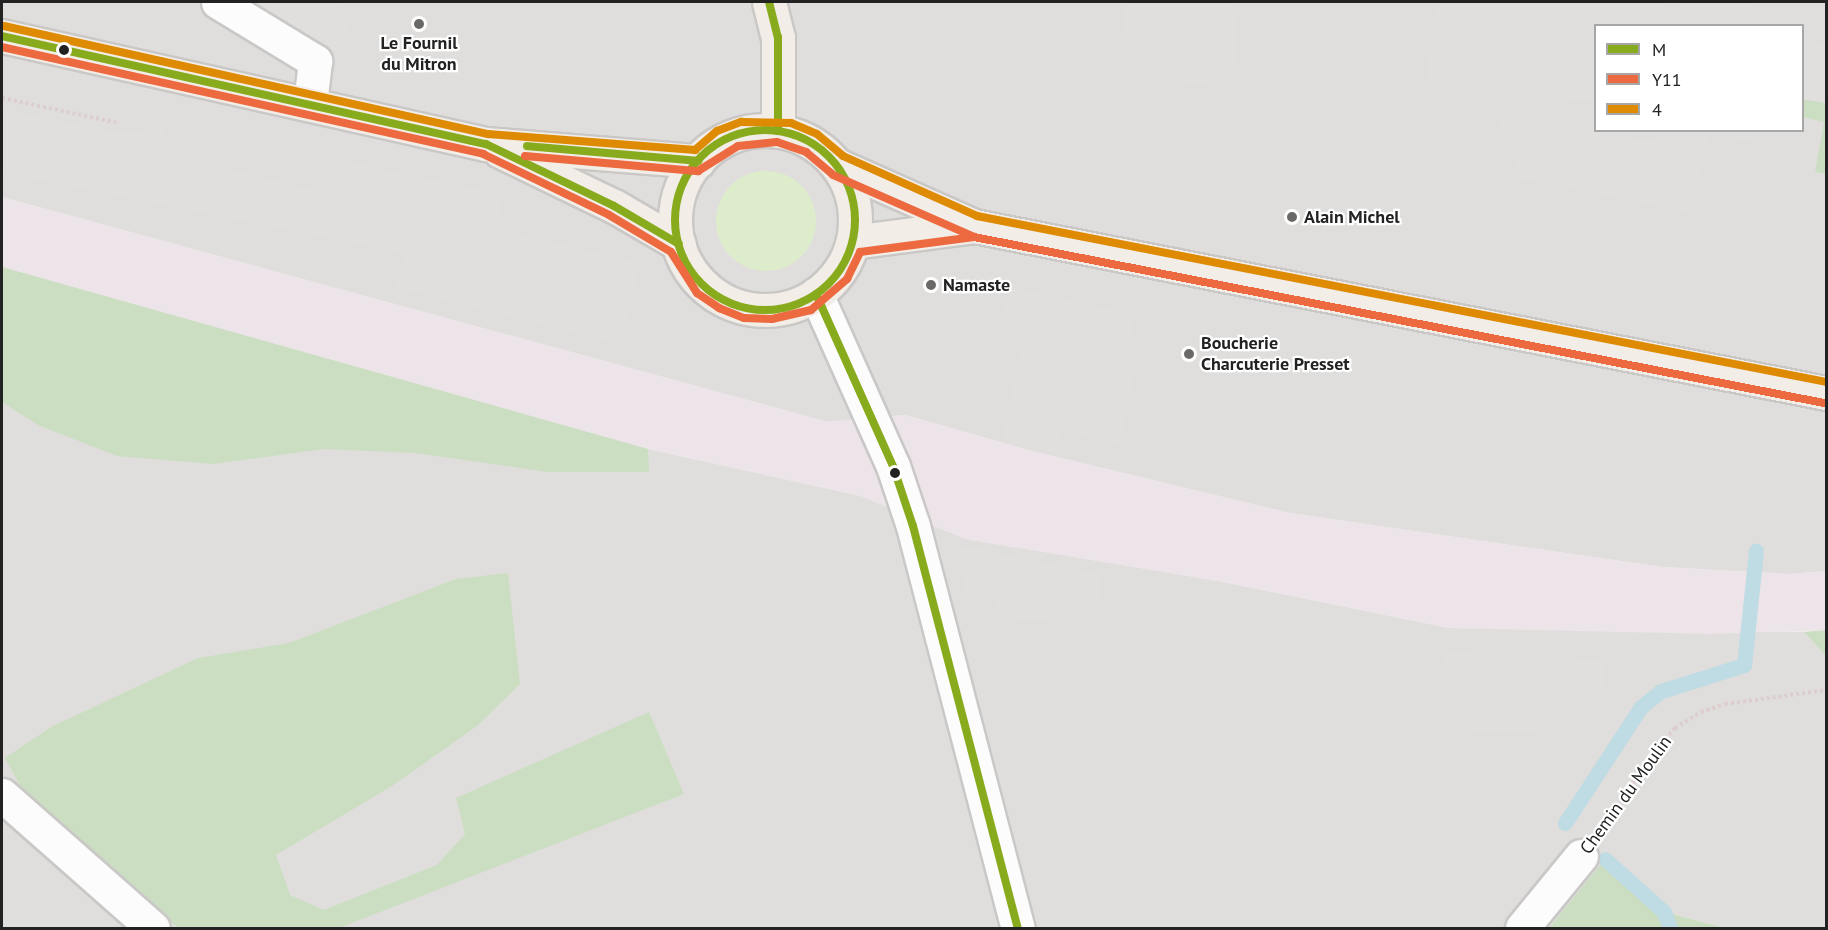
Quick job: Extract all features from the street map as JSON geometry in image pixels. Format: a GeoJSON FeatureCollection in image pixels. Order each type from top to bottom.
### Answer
{"type":"FeatureCollection","features":[{"type":"Feature","properties":{"kind":"main road"},"geometry":{"type":"LineString","coordinates":[[769,2],[778,37],[778,131]]}},
{"type":"Feature","properties":{"kind":"main road"},"geometry":{"type":"LineString","coordinates":[[2,36],[486,144],[698,161]]}},
{"type":"Feature","properties":{"kind":"main road"},"geometry":{"type":"LineString","coordinates":[[837,165],[854,202],[853,242],[839,272],[816,294],[795,305],[771,309],[734,304],[713,293],[696,276],[679,244],[675,222],[678,200],[698,161],[734,136],[778,131],[801,136],[837,165],[974,225],[1827,393]]}},
{"type":"Feature","properties":{"kind":"main road"},"geometry":{"type":"LineString","coordinates":[[486,144],[614,206],[679,244]]}},
{"type":"Feature","properties":{"kind":"main road"},"geometry":{"type":"LineString","coordinates":[[853,242],[974,225]]}},
{"type":"Feature","properties":{"kind":"street"},"geometry":{"type":"LineString","coordinates":[[218,2],[315,61],[310,104]]}},
{"type":"Feature","properties":{"kind":"street"},"geometry":{"type":"LineString","coordinates":[[816,294],[893,466],[913,526],[1018,928]]}},
{"type":"Feature","properties":{"kind":"street"},"geometry":{"type":"LineString","coordinates":[[2,795],[153,928]]}},
{"type":"Feature","properties":{"kind":"street","name":"Chemin du Moulin"},"geometry":{"type":"LineString","coordinates":[[1522,928],[1581,856]]}},
{"type":"Feature","properties":{"kind":"path"},"geometry":{"type":"LineString","coordinates":[[2,98],[119,123]]}},
{"type":"Feature","properties":{"kind":"path","name":"Chemin du Moulin"},"geometry":{"type":"LineString","coordinates":[[1581,856],[1657,748],[1675,728],[1701,712],[1725,704],[1827,690]]}},
{"type":"Feature","properties":{"kind":"shaded area"},"geometry":{"type":"Polygon","coordinates":[[[2,2],[1826,2],[1826,571],[1789,574],[1663,567],[1290,513],[1032,451],[905,415],[828,422],[2,197],[2,2]]]}},
{"type":"Feature","properties":{"kind":"shaded area"},"geometry":{"type":"Polygon","coordinates":[[[233,2],[341,2],[352,44],[315,61],[233,2]]]}},
{"type":"Feature","properties":{"kind":"shaded area"},"geometry":{"type":"Polygon","coordinates":[[[1125,2],[1234,2],[1237,66],[1225,81],[1148,89],[1126,59],[1125,2]]]}},
{"type":"Feature","properties":{"kind":"shaded area"},"geometry":{"type":"Polygon","coordinates":[[[1436,2],[1668,2],[1664,24],[1594,24],[1594,100],[1425,95],[1436,2]]]}},
{"type":"Feature","properties":{"kind":"shaded area"},"geometry":{"type":"Polygon","coordinates":[[[1678,2],[1752,2],[1752,24],[1678,24],[1678,2]]]}},
{"type":"Feature","properties":{"kind":"shaded area"},"geometry":{"type":"Polygon","coordinates":[[[1804,40],[1826,44],[1825,103],[1804,99],[1804,40]]]}},
{"type":"Feature","properties":{"kind":"shaded area"},"geometry":{"type":"Polygon","coordinates":[[[1490,100],[1594,105],[1594,132],[1629,132],[1629,139],[1654,140],[1655,132],[1709,132],[1692,213],[1521,178],[1490,100]]]}},
{"type":"Feature","properties":{"kind":"shaded area"},"geometry":{"type":"Polygon","coordinates":[[[2,109],[117,133],[164,128],[166,141],[205,147],[222,175],[239,172],[317,191],[324,157],[503,194],[495,229],[640,263],[622,345],[396,287],[405,253],[2,172],[2,109]]]}},
{"type":"Feature","properties":{"kind":"shaded area"},"geometry":{"type":"Polygon","coordinates":[[[1712,132],[1753,132],[1751,142],[1711,135],[1712,132]]]}},
{"type":"Feature","properties":{"kind":"shaded area"},"geometry":{"type":"Polygon","coordinates":[[[2,197],[828,422],[905,415],[1032,451],[1290,513],[1663,567],[1789,574],[1826,571],[1826,630],[1710,634],[1449,628],[1218,581],[966,539],[861,496],[648,449],[2,267],[2,197]]]}},
{"type":"Feature","properties":{"kind":"shaded area"},"geometry":{"type":"Polygon","coordinates":[[[2,267],[648,449],[861,496],[966,539],[1218,581],[1449,628],[1804,632],[1826,656],[1826,928],[1726,928],[1664,912],[1605,859],[1549,928],[2,928],[2,267]]]}},
{"type":"Feature","properties":{"kind":"shaded area"},"geometry":{"type":"Polygon","coordinates":[[[1009,287],[1135,315],[1125,362],[1135,365],[1120,445],[1061,431],[1055,454],[1002,440],[1022,346],[997,340],[1009,287]]]}},
{"type":"Feature","properties":{"kind":"shaded area"},"geometry":{"type":"Polygon","coordinates":[[[957,545],[1102,575],[1097,614],[1002,623],[993,595],[965,591],[957,545]]]}},
{"type":"Feature","properties":{"kind":"shaded area"},"geometry":{"type":"Polygon","coordinates":[[[1443,652],[1606,660],[1597,737],[1468,730],[1441,696],[1443,652]]]}},
{"type":"Feature","properties":{"kind":"green space"},"geometry":{"type":"Polygon","coordinates":[[[1826,95],[1826,174],[1815,172],[1824,122],[1804,117],[1804,99],[1825,103],[1826,95]]]}},
{"type":"Feature","properties":{"kind":"green space"},"geometry":{"type":"Polygon","coordinates":[[[766,171],[785,175],[801,186],[812,202],[816,221],[812,240],[801,256],[785,267],[766,271],[747,267],[731,256],[720,240],[716,221],[720,202],[731,186],[747,175],[766,171]]]}},
{"type":"Feature","properties":{"kind":"green space"},"geometry":{"type":"Polygon","coordinates":[[[2,267],[648,449],[649,472],[548,472],[415,453],[324,449],[213,464],[117,456],[38,425],[2,402],[2,267]]]}},
{"type":"Feature","properties":{"kind":"green space"},"geometry":{"type":"Polygon","coordinates":[[[508,573],[520,684],[477,726],[392,786],[276,855],[290,895],[324,910],[437,865],[465,834],[456,798],[649,712],[684,794],[339,928],[178,928],[30,804],[5,758],[51,727],[198,658],[289,643],[456,579],[508,573]]]}},
{"type":"Feature","properties":{"kind":"green space"},"geometry":{"type":"Polygon","coordinates":[[[1826,630],[1826,656],[1804,632],[1826,630]]]}},
{"type":"Feature","properties":{"kind":"green space"},"geometry":{"type":"Polygon","coordinates":[[[1605,859],[1664,912],[1726,928],[1549,928],[1605,859]]]}},
{"type":"Feature","properties":{"kind":"waterway"},"geometry":{"type":"LineString","coordinates":[[1565,823],[1641,707],[1661,691],[1744,665],[1756,551]]}},
{"type":"Feature","properties":{"kind":"waterway"},"geometry":{"type":"LineString","coordinates":[[1605,859],[1664,912],[1670,928]]}},
{"type":"Feature","properties":{"kind":"transit line","name":"M"},"geometry":{"type":"LineString","coordinates":[[769,2],[778,37],[778,131]]}},
{"type":"Feature","properties":{"kind":"transit line","name":"4"},"geometry":{"type":"LineString","coordinates":[[4,26],[488,134],[695,150],[717,131],[741,122],[791,123],[817,134],[843,156],[977,216],[1826,382]]}},
{"type":"Feature","properties":{"kind":"transit line","name":"M"},"geometry":{"type":"LineString","coordinates":[[2,36],[486,144],[614,206],[679,244]]}},
{"type":"Feature","properties":{"kind":"transit line","name":"Y11"},"geometry":{"type":"LineString","coordinates":[[2,47],[483,154],[609,215],[671,252],[697,293],[719,308],[744,318],[772,319],[811,310],[847,279],[860,252],[974,237],[1824,403]]}},
{"type":"Feature","properties":{"kind":"transit line","name":"M"},"geometry":{"type":"LineString","coordinates":[[765,130],[799,137],[815,145],[829,156],[840,170],[848,186],[855,220],[848,254],[840,270],[829,284],[815,295],[799,303],[765,310],[731,303],[715,295],[701,284],[690,270],[682,254],[675,220],[682,186],[690,170],[701,156],[715,145],[731,137],[765,130]]}},
{"type":"Feature","properties":{"kind":"transit line","name":"Y11"},"geometry":{"type":"LineString","coordinates":[[525,156],[698,171],[738,146],[777,142],[806,152],[833,175],[972,236]]}},
{"type":"Feature","properties":{"kind":"transit line","name":"M"},"geometry":{"type":"LineString","coordinates":[[527,146],[698,161]]}},
{"type":"Feature","properties":{"kind":"transit line","name":"M"},"geometry":{"type":"LineString","coordinates":[[816,294],[893,466],[913,526],[1018,928]]}},
{"type":"Feature","properties":{"kind":"place","name":"Le Fournil du Mitron"},"geometry":{"type":"Point","coordinates":[419,24]}},
{"type":"Feature","properties":{"kind":"place","name":"Alain Michel"},"geometry":{"type":"Point","coordinates":[1292,217]}},
{"type":"Feature","properties":{"kind":"place","name":"Namaste"},"geometry":{"type":"Point","coordinates":[931,285]}},
{"type":"Feature","properties":{"kind":"place","name":"Boucherie Charcuterie Presset"},"geometry":{"type":"Point","coordinates":[1189,354]}}]}
